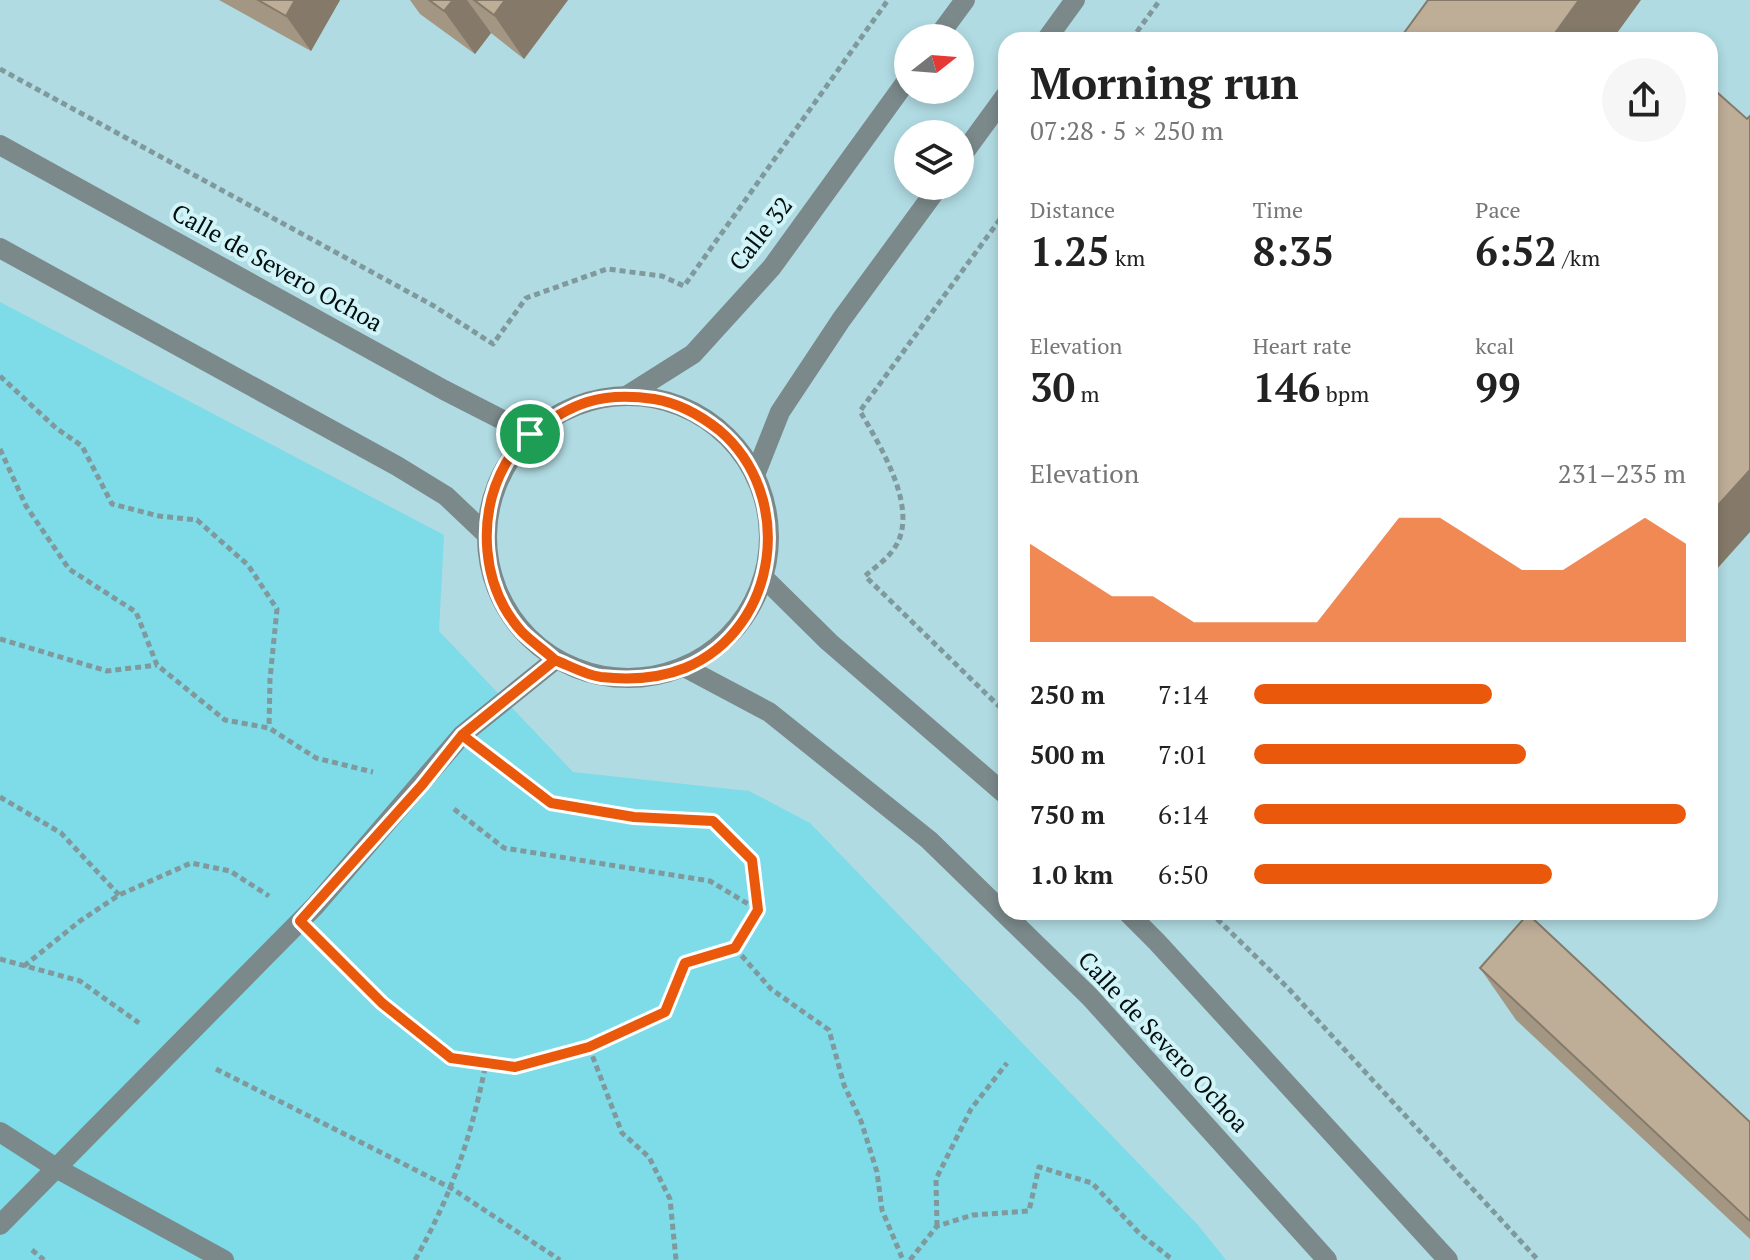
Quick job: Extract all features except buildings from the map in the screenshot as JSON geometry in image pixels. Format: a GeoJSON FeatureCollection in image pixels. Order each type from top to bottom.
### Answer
{"type":"FeatureCollection","features":[{"type":"Feature","properties":{"kind":"street"},"geometry":{"type":"LineString","coordinates":[[947,24],[965,0]]}},
{"type":"Feature","properties":{"kind":"street"},"geometry":{"type":"LineString","coordinates":[[1052,32],[1075,0]]}},
{"type":"Feature","properties":{"kind":"street","name":"Calle 32"},"geometry":{"type":"LineString","coordinates":[[628,395],[693,354],[772,267],[894,98]]}},
{"type":"Feature","properties":{"kind":"street"},"geometry":{"type":"LineString","coordinates":[[974,139],[998,106]]}},
{"type":"Feature","properties":{"kind":"street","name":"Calle de Severo Ochoa"},"geometry":{"type":"LineString","coordinates":[[0,145],[444,390],[530,434]]}},
{"type":"Feature","properties":{"kind":"street"},"geometry":{"type":"LineString","coordinates":[[755,475],[780,412],[841,320],[929,200]]}},
{"type":"Feature","properties":{"kind":"street"},"geometry":{"type":"LineString","coordinates":[[0,248],[397,466],[446,496],[486,534]]}},
{"type":"Feature","properties":{"kind":"street"},"geometry":{"type":"LineString","coordinates":[[628,395],[667,401],[703,417],[733,442],[755,475],[766,509],[769,543],[764,578],[746,616],[719,646],[686,668],[642,679],[598,676],[555,660],[522,632],[502,603],[489,570],[486,534],[492,497],[507,463],[530,434],[559,413],[593,400],[628,395]]}},
{"type":"Feature","properties":{"kind":"street"},"geometry":{"type":"LineString","coordinates":[[764,578],[829,642],[998,788]]}},
{"type":"Feature","properties":{"kind":"street"},"geometry":{"type":"LineString","coordinates":[[0,1225],[300,921],[422,785],[462,735],[555,660]]}},
{"type":"Feature","properties":{"kind":"street","name":"Calle de Severo Ochoa"},"geometry":{"type":"LineString","coordinates":[[686,668],[769,712],[929,840],[998,907]]}},
{"type":"Feature","properties":{"kind":"street","name":"Calle de Severo Ochoa"},"geometry":{"type":"LineString","coordinates":[[1011,920],[1090,997],[1327,1260]]}},
{"type":"Feature","properties":{"kind":"street"},"geometry":{"type":"LineString","coordinates":[[1135,920],[1448,1260]]}},
{"type":"Feature","properties":{"kind":"street"},"geometry":{"type":"LineString","coordinates":[[0,1132],[56,1168],[224,1260]]}},
{"type":"Feature","properties":{"kind":"path"},"geometry":{"type":"LineString","coordinates":[[0,69],[434,306],[493,344],[526,298],[607,269],[662,276],[684,286],[888,0]]}},
{"type":"Feature","properties":{"kind":"path"},"geometry":{"type":"LineString","coordinates":[[1137,32],[1160,0]]}},
{"type":"Feature","properties":{"kind":"path"},"geometry":{"type":"LineString","coordinates":[[998,222],[860,411],[887,459],[905,516],[895,549],[865,576],[998,705]]}},
{"type":"Feature","properties":{"kind":"path"},"geometry":{"type":"LineString","coordinates":[[0,376],[56,428],[82,446],[112,504],[159,516],[197,520],[248,565],[277,609],[269,728]]}},
{"type":"Feature","properties":{"kind":"path"},"geometry":{"type":"LineString","coordinates":[[0,449],[26,506],[69,569],[136,612],[157,665],[225,720],[269,728],[316,758],[422,785],[504,848],[710,881],[758,910]]}},
{"type":"Feature","properties":{"kind":"path"},"geometry":{"type":"LineString","coordinates":[[0,639],[107,671],[157,665]]}},
{"type":"Feature","properties":{"kind":"path"},"geometry":{"type":"LineString","coordinates":[[24,966],[80,921],[119,895],[191,863],[230,871],[277,901],[382,1003],[451,1058],[515,1067],[589,1047],[665,1012],[685,963],[735,948],[758,910],[752,860],[713,821],[634,817],[551,803],[462,735]]}},
{"type":"Feature","properties":{"kind":"path"},"geometry":{"type":"LineString","coordinates":[[0,797],[61,833],[119,895]]}},
{"type":"Feature","properties":{"kind":"path"},"geometry":{"type":"LineString","coordinates":[[1218,920],[1288,988],[1538,1260]]}},
{"type":"Feature","properties":{"kind":"path"},"geometry":{"type":"LineString","coordinates":[[735,948],[771,989],[829,1030],[844,1085],[861,1121],[877,1172],[882,1210],[903,1260]]}},
{"type":"Feature","properties":{"kind":"path"},"geometry":{"type":"LineString","coordinates":[[0,959],[80,981],[175,1048],[451,1188],[560,1260]]}},
{"type":"Feature","properties":{"kind":"path"},"geometry":{"type":"LineString","coordinates":[[589,1047],[622,1133],[649,1157],[670,1199],[676,1260]]}},
{"type":"Feature","properties":{"kind":"path"},"geometry":{"type":"LineString","coordinates":[[415,1260],[451,1188],[475,1121],[486,1063]]}},
{"type":"Feature","properties":{"kind":"path"},"geometry":{"type":"LineString","coordinates":[[937,1226],[936,1179],[971,1109],[1007,1063]]}},
{"type":"Feature","properties":{"kind":"path"},"geometry":{"type":"LineString","coordinates":[[910,1260],[937,1226],[973,1215],[1029,1211],[1039,1167],[1092,1183],[1140,1234],[1173,1260]]}},
{"type":"Feature","properties":{"kind":"shaded area"},"geometry":{"type":"Polygon","coordinates":[[[0,0],[1750,0],[1750,1260],[0,1260],[0,0]]]}},
{"type":"Feature","properties":{"kind":"shaded area"},"geometry":{"type":"Polygon","coordinates":[[[0,302],[444,535],[439,631],[573,772],[749,791],[810,823],[1197,1224],[1226,1260],[0,1260],[0,302]]]}},
{"type":"Feature","properties":{"kind":"route"},"geometry":{"type":"LineString","coordinates":[[530,434],[507,463],[492,497],[486,534],[489,570],[502,603],[522,632],[555,660],[462,735],[422,785],[300,921],[382,1003],[451,1058],[515,1067],[589,1047],[665,1012],[685,963],[735,948],[758,910],[752,860],[713,821],[634,817],[551,803],[462,735],[521,689],[555,660],[598,676],[642,679],[686,668],[719,646],[746,616],[764,578],[769,543],[766,509],[755,475],[733,442],[703,417],[667,401],[628,395],[593,400],[559,413],[530,434]]}}]}
